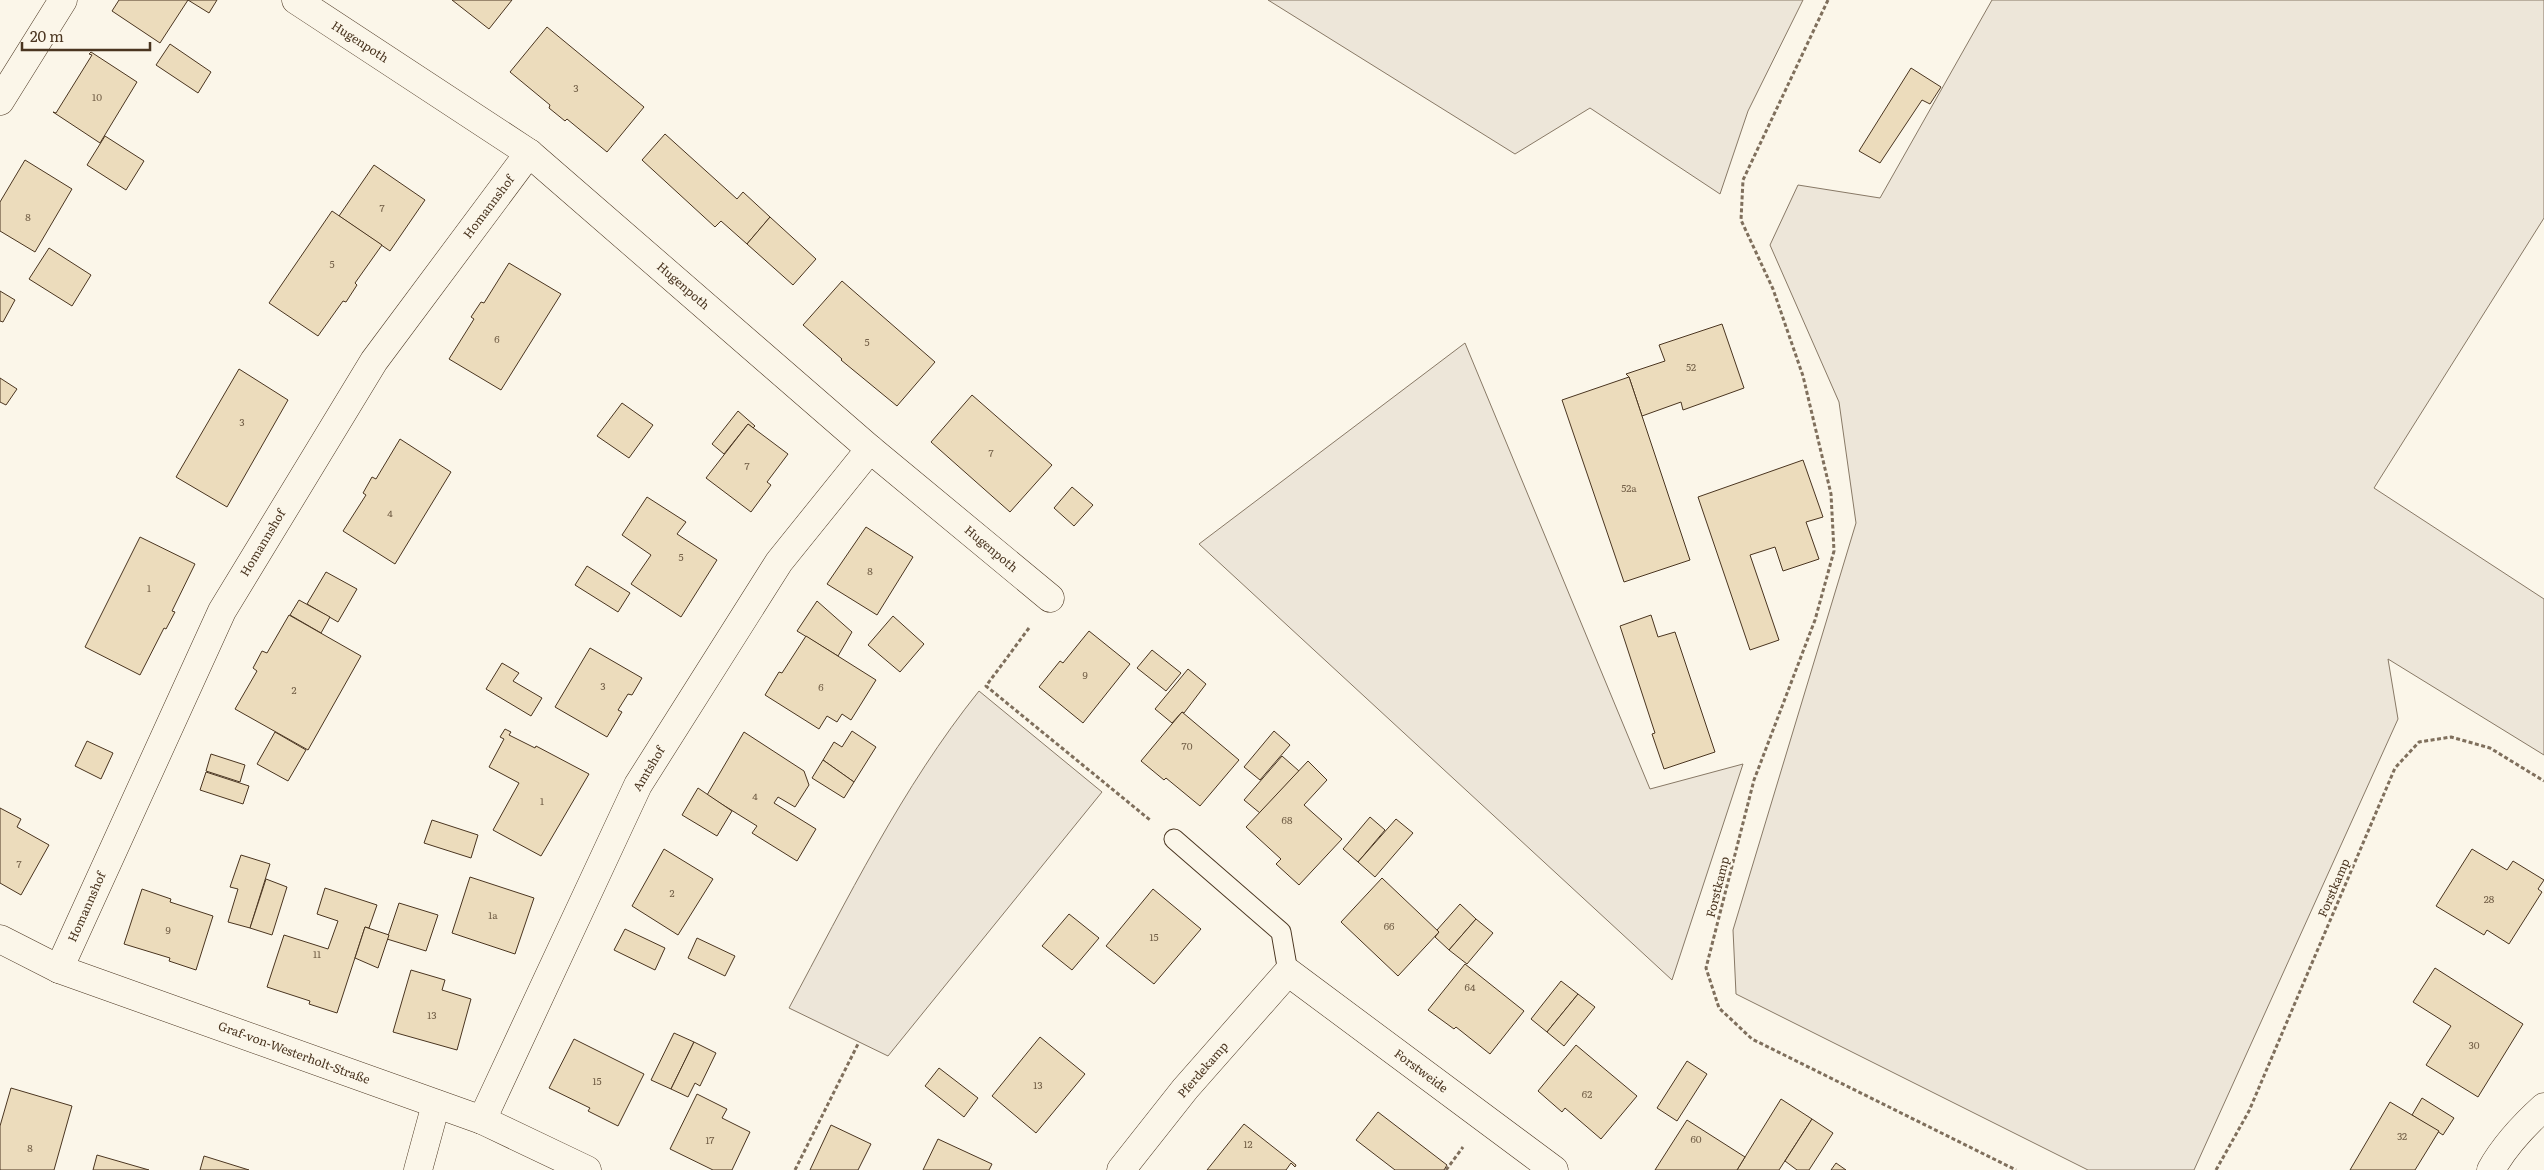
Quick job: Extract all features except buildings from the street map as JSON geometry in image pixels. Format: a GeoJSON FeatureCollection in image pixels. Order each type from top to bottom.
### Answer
{"type":"FeatureCollection","features":[{"type":"Feature","properties":{"kind":"street"},"geometry":{"type":"LineString","coordinates":[[0,101],[63,0]]}},
{"type":"Feature","properties":{"kind":"street","name":"Hugenpoth"},"geometry":{"type":"LineString","coordinates":[[296,0],[529,153],[870,449],[1050,598]]}},
{"type":"Feature","properties":{"kind":"street","name":"Homannshof"},"geometry":{"type":"LineString","coordinates":[[59,969],[222,611],[374,361],[529,153]]}},
{"type":"Feature","properties":{"kind":"street","name":"Amtshof"},"geometry":{"type":"LineString","coordinates":[[482,1120],[638,785],[778,562],[870,449]]}},
{"type":"Feature","properties":{"kind":"street","name":"Graf-von-Westerholt-Straße"},"geometry":{"type":"LineString","coordinates":[[0,939],[59,969],[482,1120],[587,1170]]}},
{"type":"Feature","properties":{"kind":"street","name":"Pferdekamp"},"geometry":{"type":"LineString","coordinates":[[1121,1170],[1185,1090],[1288,972]]}},
{"type":"Feature","properties":{"kind":"street","name":"Forstweide"},"geometry":{"type":"LineString","coordinates":[[1288,972],[1554,1170]]}},
{"type":"Feature","properties":{"kind":"street"},"geometry":{"type":"LineString","coordinates":[[418,1170],[436,1104]]}},
{"type":"Feature","properties":{"kind":"street"},"geometry":{"type":"LineString","coordinates":[[2491,1170],[2500,1154],[2522,1127],[2544,1107]]}},
{"type":"Feature","properties":{"kind":"lane"},"geometry":{"type":"LineString","coordinates":[[1174,839],[1280,932],[1288,972]]}},
{"type":"Feature","properties":{"kind":"path","name":"Forstkamp"},"geometry":{"type":"LineString","coordinates":[[1828,0],[1744,180],[1740,220],[1773,289],[1803,376],[1831,494],[1834,551],[1815,620],[1754,780],[1706,968],[1719,1008],[1752,1039],[2016,1170]]}},
{"type":"Feature","properties":{"kind":"path"},"geometry":{"type":"LineString","coordinates":[[1050,598],[986,686],[1174,839]]}},
{"type":"Feature","properties":{"kind":"path","name":"Forstkamp"},"geometry":{"type":"LineString","coordinates":[[2216,1170],[2249,1111],[2395,768],[2419,742],[2451,737],[2490,748],[2544,781]]}},
{"type":"Feature","properties":{"kind":"path"},"geometry":{"type":"LineString","coordinates":[[795,1170],[859,1042]]}},
{"type":"Feature","properties":{"kind":"shaded area"},"geometry":{"type":"Polygon","coordinates":[[[1268,0],[1803,0],[1748,111],[1720,194],[1590,108],[1515,154],[1268,0]]]}},
{"type":"Feature","properties":{"kind":"shaded area"},"geometry":{"type":"Polygon","coordinates":[[[1992,0],[2544,0],[2544,218],[2374,488],[2544,599],[2544,755],[2388,659],[2398,719],[2194,1170],[2088,1170],[1736,994],[1733,930],[1856,523],[1839,402],[1770,245],[1798,185],[1880,198],[1992,0]]]}},
{"type":"Feature","properties":{"kind":"shaded area"},"geometry":{"type":"Polygon","coordinates":[[[1465,343],[1650,789],[1743,764],[1672,980],[1199,544],[1465,343]]]}},
{"type":"Feature","properties":{"kind":"shaded area"},"geometry":{"type":"Polygon","coordinates":[[[979,691],[1102,792],[888,1056],[789,1008],[900,805],[951,728],[979,691]]]}}]}
